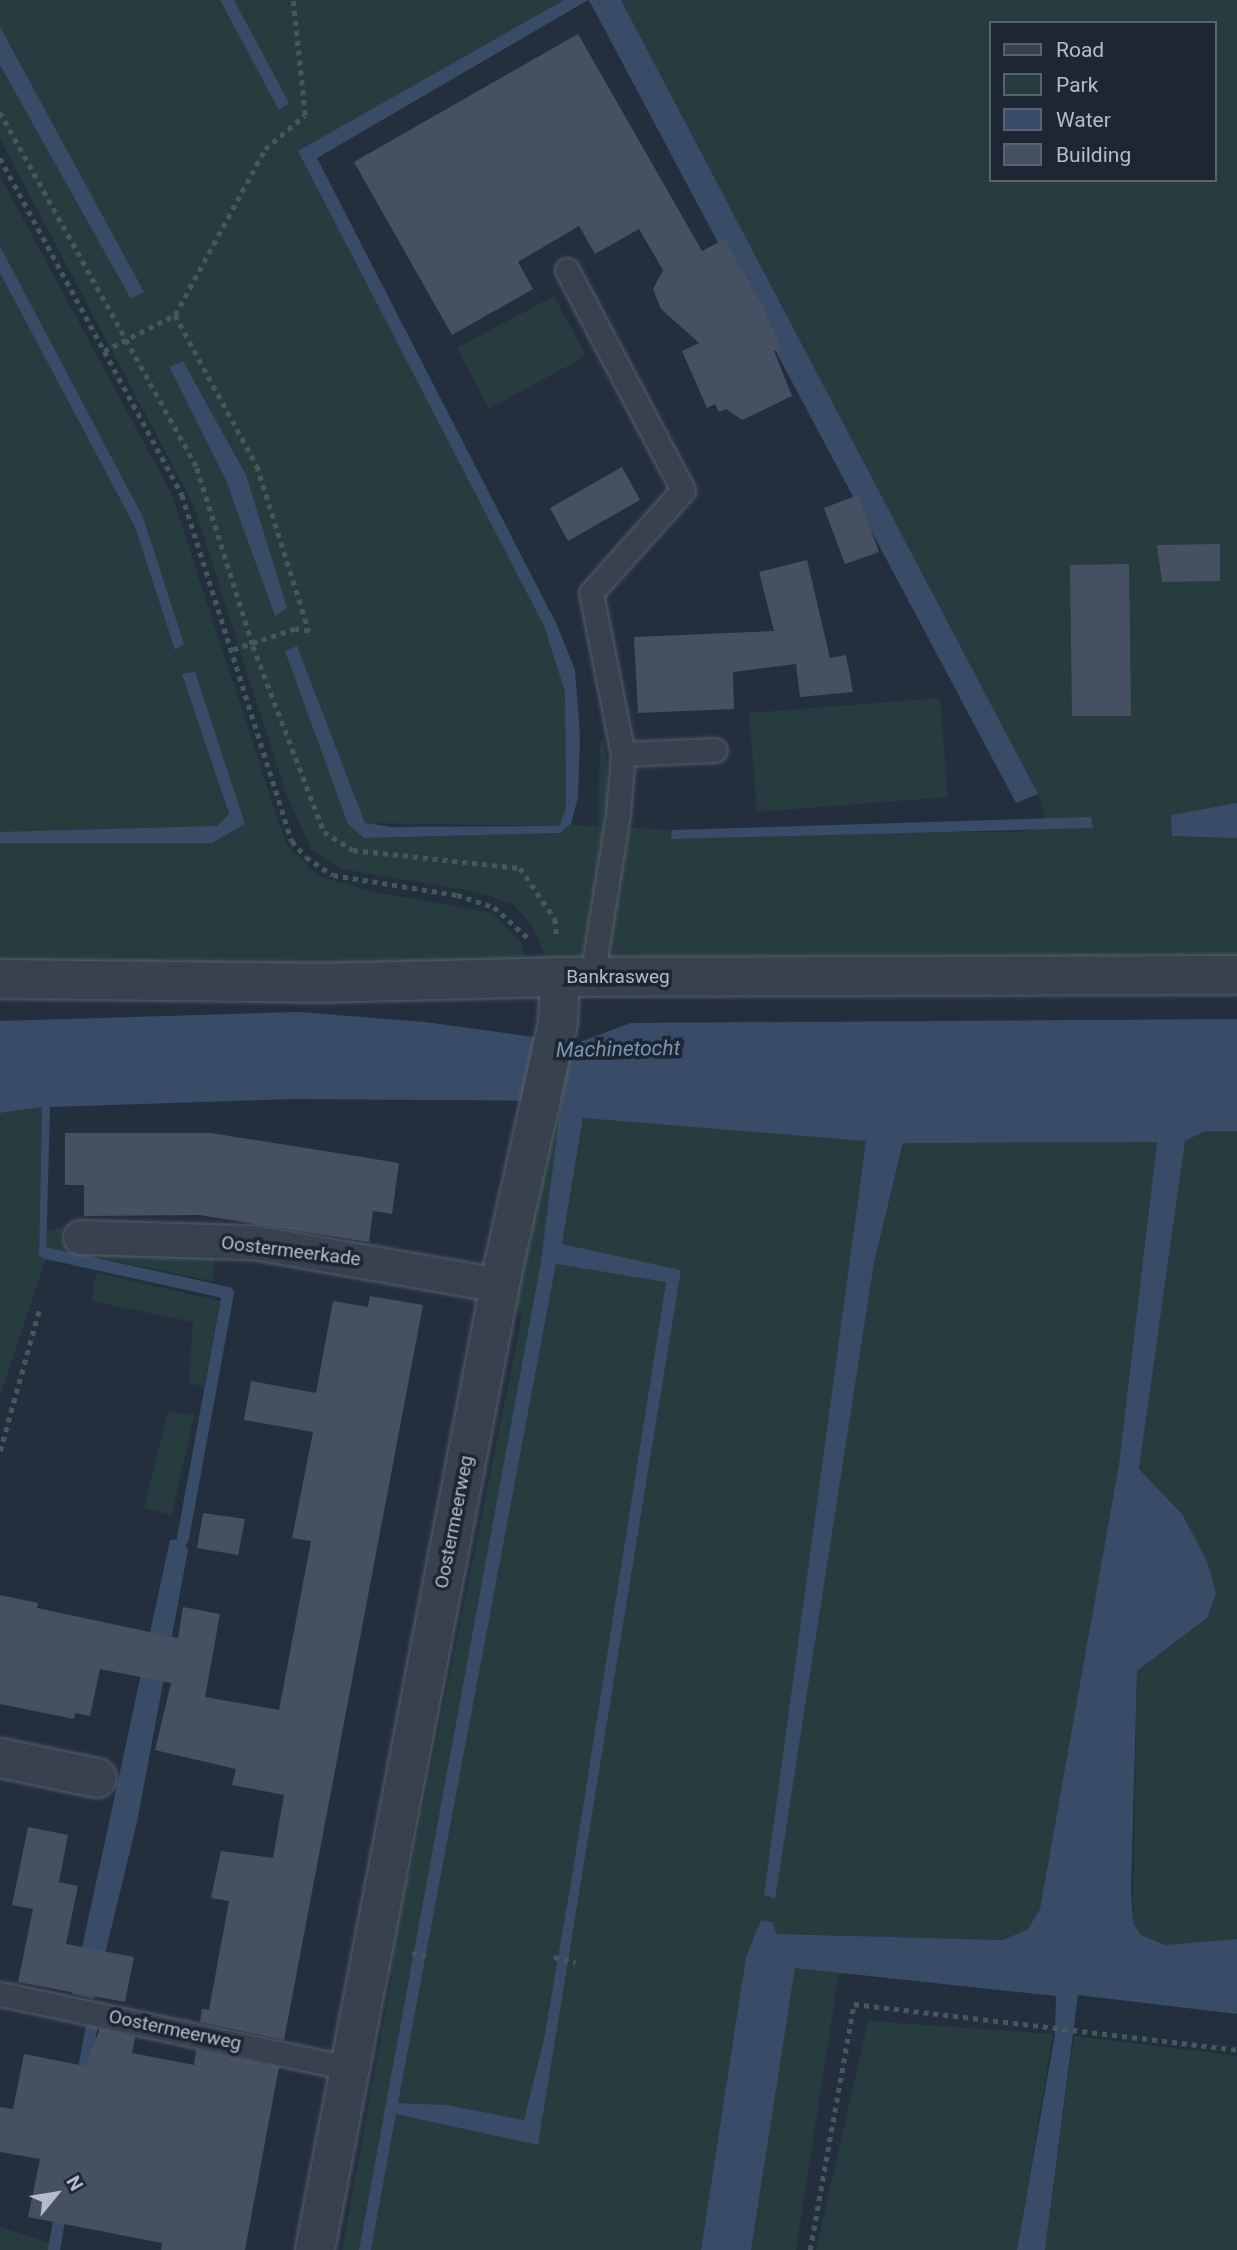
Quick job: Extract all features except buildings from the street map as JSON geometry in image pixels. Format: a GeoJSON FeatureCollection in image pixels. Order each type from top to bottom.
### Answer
{"type":"FeatureCollection","features":[{"type":"Feature","properties":{"kind":"street","name":"Bankrasweg"},"geometry":{"type":"LineString","coordinates":[[0,979],[317,983],[576,977],[1237,975]]}},
{"type":"Feature","properties":{"kind":"street","name":"Oostermeerweg"},"geometry":{"type":"LineString","coordinates":[[315,2250],[500,1284],[558,1023],[576,977]]}},
{"type":"Feature","properties":{"kind":"street","name":"Oostermeerkade"},"geometry":{"type":"LineString","coordinates":[[80,1237],[253,1242],[500,1284]]}},
{"type":"Feature","properties":{"kind":"street"},"geometry":{"type":"LineString","coordinates":[[0,1758],[97,1778]]}},
{"type":"Feature","properties":{"kind":"lane"},"geometry":{"type":"LineString","coordinates":[[567,270],[683,490],[591,593],[624,754],[618,814],[576,977]]}},
{"type":"Feature","properties":{"kind":"lane"},"geometry":{"type":"LineString","coordinates":[[624,754],[715,750]]}},
{"type":"Feature","properties":{"kind":"lane","name":"Oostermeerweg"},"geometry":{"type":"LineString","coordinates":[[0,1994],[349,2068]]}},
{"type":"Feature","properties":{"kind":"path"},"geometry":{"type":"LineString","coordinates":[[104,351],[175,315],[265,149],[305,115],[293,0]]}},
{"type":"Feature","properties":{"kind":"path"},"geometry":{"type":"LineString","coordinates":[[0,112],[124,341],[197,468],[253,646],[324,832],[353,850],[520,868],[555,919],[576,977]]}},
{"type":"Feature","properties":{"kind":"path"},"geometry":{"type":"LineString","coordinates":[[0,158],[182,495],[292,841],[306,857],[332,874],[457,895],[495,907],[576,977]]}},
{"type":"Feature","properties":{"kind":"path"},"geometry":{"type":"LineString","coordinates":[[175,315],[257,466],[309,631],[295,629],[253,646],[233,650]]}},
{"type":"Feature","properties":{"kind":"path"},"geometry":{"type":"LineString","coordinates":[[0,1451],[40,1307]]}},
{"type":"Feature","properties":{"kind":"path"},"geometry":{"type":"LineString","coordinates":[[407,1952],[426,1956]]}},
{"type":"Feature","properties":{"kind":"path"},"geometry":{"type":"LineString","coordinates":[[554,1957],[575,1962]]}},
{"type":"Feature","properties":{"kind":"path"},"geometry":{"type":"LineString","coordinates":[[810,2250],[854,2004],[1044,2023],[1237,2050]]}},
{"type":"Feature","properties":{"kind":"green space"},"geometry":{"type":"Polygon","coordinates":[[[0,0],[564,0],[299,151],[544,626],[565,692],[566,808],[559,826],[365,823],[297,647],[364,838],[560,833],[571,824],[598,827],[600,741],[605,741],[610,825],[582,956],[548,961],[532,925],[513,904],[478,892],[342,869],[311,849],[285,791],[194,506],[0,139],[0,0]],[[183,361],[169,367],[225,478],[275,615],[247,477],[183,361]]]}},
{"type":"Feature","properties":{"kind":"green space"},"geometry":{"type":"Polygon","coordinates":[[[621,0],[1237,0],[1237,958],[607,957],[625,827],[695,832],[1021,832],[1083,818],[1046,821],[1038,794],[621,0]]]}},
{"type":"Feature","properties":{"kind":"green space"},"geometry":{"type":"Polygon","coordinates":[[[0,176],[171,493],[286,844],[318,876],[374,892],[492,913],[522,943],[525,961],[0,965],[0,273],[135,527],[175,649],[184,644],[143,517],[0,246],[0,176]],[[195,673],[183,674],[234,832],[195,673]]]}},
{"type":"Feature","properties":{"kind":"green space"},"geometry":{"type":"Polygon","coordinates":[[[554,296],[586,356],[489,409],[457,348],[554,296]]]}},
{"type":"Feature","properties":{"kind":"green space"},"geometry":{"type":"Polygon","coordinates":[[[940,698],[948,797],[757,812],[749,713],[940,698]]]}},
{"type":"Feature","properties":{"kind":"green space"},"geometry":{"type":"Polygon","coordinates":[[[561,1101],[541,1261],[359,2250],[342,2250],[392,1976],[385,1963],[397,1876],[409,1878],[522,1316],[509,1301],[561,1101]]]}},
{"type":"Feature","properties":{"kind":"green space"},"geometry":{"type":"Polygon","coordinates":[[[42,1107],[39,1254],[46,1258],[0,1397],[0,1113],[42,1107]]]}},
{"type":"Feature","properties":{"kind":"green space"},"geometry":{"type":"Polygon","coordinates":[[[583,1118],[867,1140],[764,1895],[774,1899],[874,1263],[904,1142],[1157,1142],[1119,1464],[1040,1909],[1028,1929],[1003,1940],[777,1934],[772,1922],[761,1920],[746,1957],[701,2250],[371,2250],[396,2114],[538,2145],[681,1270],[562,1245],[583,1118]]]}},
{"type":"Feature","properties":{"kind":"green space"},"geometry":{"type":"Polygon","coordinates":[[[1205,1131],[1237,1131],[1237,1939],[1165,1945],[1140,1935],[1133,1923],[1137,1671],[1207,1618],[1182,1514],[1139,1469],[1185,1141],[1205,1131]]]}},
{"type":"Feature","properties":{"kind":"green space"},"geometry":{"type":"Polygon","coordinates":[[[62,1227],[61,1241],[216,1247],[212,1281],[46,1247],[46,1232],[62,1227]]]}},
{"type":"Feature","properties":{"kind":"green space"},"geometry":{"type":"Polygon","coordinates":[[[556,1264],[666,1281],[573,1870],[544,2039],[524,2120],[447,2105],[398,2103],[556,1264]]]}},
{"type":"Feature","properties":{"kind":"green space"},"geometry":{"type":"Polygon","coordinates":[[[96,1273],[220,1301],[204,1387],[189,1383],[193,1322],[91,1301],[96,1273]]]}},
{"type":"Feature","properties":{"kind":"green space"},"geometry":{"type":"Polygon","coordinates":[[[168,1411],[194,1415],[172,1515],[144,1508],[168,1411]]]}},
{"type":"Feature","properties":{"kind":"green space"},"geometry":{"type":"Polygon","coordinates":[[[795,1968],[839,1972],[796,2250],[751,2250],[795,1968]]]}},
{"type":"Feature","properties":{"kind":"green space"},"geometry":{"type":"Polygon","coordinates":[[[868,2021],[1053,2034],[1017,2250],[816,2250],[868,2021]]]}},
{"type":"Feature","properties":{"kind":"green space"},"geometry":{"type":"Polygon","coordinates":[[[1074,2036],[1237,2056],[1237,2250],[1045,2250],[1074,2036]]]}},
{"type":"Feature","properties":{"kind":"green space"},"geometry":{"type":"Polygon","coordinates":[[[0,2227],[59,2246],[58,2250],[0,2250],[0,2227]]]}},
{"type":"Feature","properties":{"kind":"water"},"geometry":{"type":"Polygon","coordinates":[[[220,0],[234,0],[289,103],[279,110],[220,0]]]}},
{"type":"Feature","properties":{"kind":"water"},"geometry":{"type":"Polygon","coordinates":[[[564,0],[588,0],[317,158],[557,625],[575,670],[580,735],[578,797],[571,824],[560,833],[364,838],[348,824],[285,651],[297,646],[365,823],[392,827],[559,826],[566,808],[565,692],[544,626],[298,151],[564,0]]]}},
{"type":"Feature","properties":{"kind":"water"},"geometry":{"type":"Polygon","coordinates":[[[589,0],[621,0],[1038,794],[1016,803],[589,0]]]}},
{"type":"Feature","properties":{"kind":"water"},"geometry":{"type":"Polygon","coordinates":[[[0,27],[144,292],[131,299],[0,65],[0,27]]]}},
{"type":"Feature","properties":{"kind":"water"},"geometry":{"type":"Polygon","coordinates":[[[0,246],[143,517],[184,644],[175,650],[135,527],[0,273],[0,246]]]}},
{"type":"Feature","properties":{"kind":"water"},"geometry":{"type":"Polygon","coordinates":[[[183,361],[246,475],[287,608],[275,616],[225,478],[169,367],[183,361]]]}},
{"type":"Feature","properties":{"kind":"water"},"geometry":{"type":"Polygon","coordinates":[[[195,672],[245,824],[212,843],[0,843],[0,832],[217,826],[229,814],[182,674],[195,672]]]}},
{"type":"Feature","properties":{"kind":"water"},"geometry":{"type":"Polygon","coordinates":[[[1237,803],[1237,838],[1172,836],[1171,815],[1237,803]]]}},
{"type":"Feature","properties":{"kind":"water"},"geometry":{"type":"Polygon","coordinates":[[[1091,817],[1093,828],[671,839],[672,830],[1091,817]]]}},
{"type":"Feature","properties":{"kind":"water","name":"Machinetocht"},"geometry":{"type":"Polygon","coordinates":[[[299,1012],[425,1022],[577,1043],[631,1023],[1237,1019],[1237,1131],[1205,1131],[1185,1141],[1139,1469],[1182,1514],[1207,1561],[1216,1593],[1207,1618],[1137,1671],[1131,1889],[1133,1923],[1141,1935],[1165,1945],[1237,1939],[1237,2014],[1078,1995],[1045,2250],[1017,2250],[1055,2034],[1056,1996],[795,1968],[751,2250],[701,2250],[746,1957],[761,1920],[772,1922],[777,1934],[1003,1940],[1028,1929],[1040,1909],[1119,1464],[1157,1142],[903,1143],[874,1263],[775,1899],[764,1895],[866,1141],[583,1118],[562,1244],[681,1270],[538,2145],[396,2114],[371,2250],[359,2250],[541,1261],[561,1101],[295,1099],[50,1107],[46,1258],[39,1255],[42,1107],[0,1113],[0,1021],[299,1012]],[[556,1264],[398,2103],[447,2105],[524,2120],[544,2039],[573,1870],[666,1282],[556,1264]]]}},
{"type":"Feature","properties":{"kind":"water"},"geometry":{"type":"Polygon","coordinates":[[[183,1539],[188,1550],[137,1822],[94,1999],[72,1994],[170,1540],[183,1539]]]}},
{"type":"Feature","properties":{"kind":"waterway"},"geometry":{"type":"LineString","coordinates":[[46,1253],[228,1293],[183,1539]]}},
{"type":"Feature","properties":{"kind":"waterway"},"geometry":{"type":"LineString","coordinates":[[82,2081],[91,2030]]}},
{"type":"Feature","properties":{"kind":"waterway"},"geometry":{"type":"LineString","coordinates":[[54,2250],[61,2209]]}}]}
